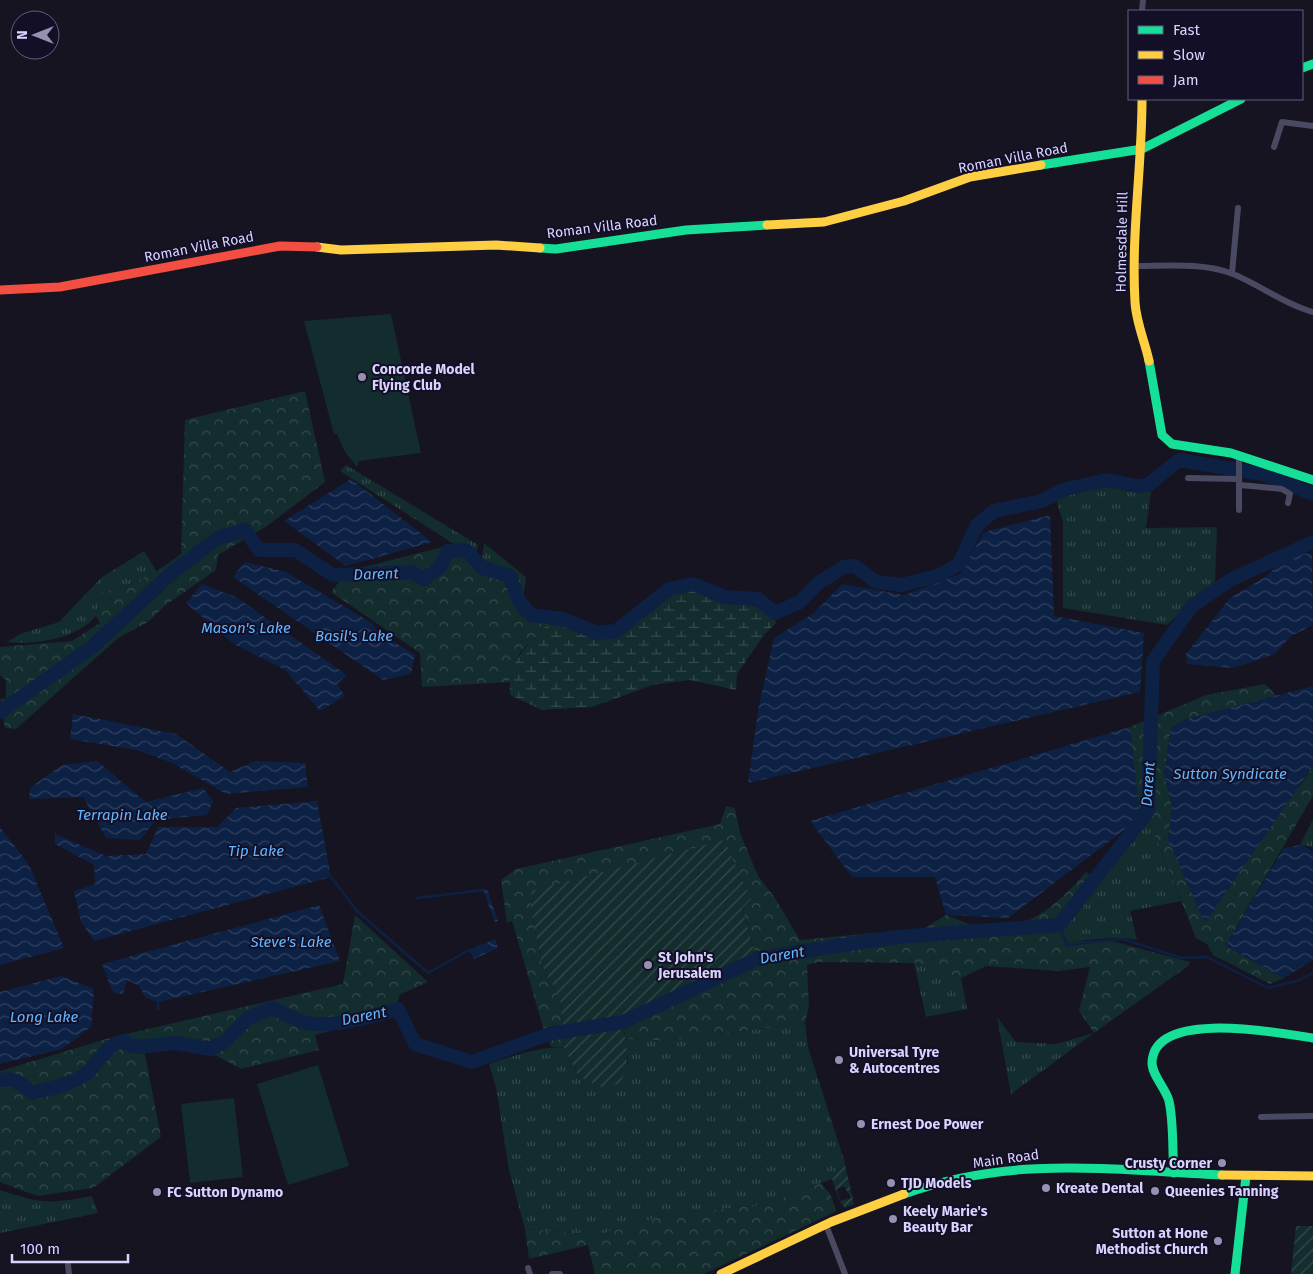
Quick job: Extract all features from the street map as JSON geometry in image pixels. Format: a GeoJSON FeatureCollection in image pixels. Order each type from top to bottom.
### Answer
{"type":"FeatureCollection","features":[{"type":"Feature","properties":{"kind":"street","name":"Holmesdale Hill"},"geometry":{"type":"LineString","coordinates":[[1142,100],[1142,149],[1134,221],[1135,304],[1148,358],[1162,436],[1167,442],[1239,458]]}},
{"type":"Feature","properties":{"kind":"street","name":"Roman Villa Road"},"geometry":{"type":"LineString","coordinates":[[0,290],[60,287],[280,246],[341,250],[496,245],[556,248],[686,230],[824,222],[904,201],[970,177],[1142,149],[1239,100]]}},
{"type":"Feature","properties":{"kind":"street"},"geometry":{"type":"LineString","coordinates":[[1274,147],[1282,122],[1313,126]]}},
{"type":"Feature","properties":{"kind":"street"},"geometry":{"type":"LineString","coordinates":[[1232,274],[1238,208]]}},
{"type":"Feature","properties":{"kind":"street"},"geometry":{"type":"LineString","coordinates":[[1134,266],[1196,267],[1232,274],[1289,303],[1313,312]]}},
{"type":"Feature","properties":{"kind":"street"},"geometry":{"type":"LineString","coordinates":[[1239,510],[1239,458],[1313,480]]}},
{"type":"Feature","properties":{"kind":"street"},"geometry":{"type":"LineString","coordinates":[[1188,478],[1239,479],[1282,489],[1290,494],[1288,503]]}},
{"type":"Feature","properties":{"kind":"street"},"geometry":{"type":"LineString","coordinates":[[1174,1173],[1169,1100],[1151,1058],[1157,1045],[1178,1033],[1213,1028],[1254,1028],[1313,1038]]}},
{"type":"Feature","properties":{"kind":"street"},"geometry":{"type":"LineString","coordinates":[[1260,1117],[1313,1116]]}},
{"type":"Feature","properties":{"kind":"street","name":"Main Road"},"geometry":{"type":"LineString","coordinates":[[721,1274],[735,1271],[826,1225],[870,1206],[915,1191],[1001,1171],[1050,1167],[1246,1176],[1313,1176]]}},
{"type":"Feature","properties":{"kind":"street"},"geometry":{"type":"LineString","coordinates":[[1236,1274],[1246,1176]]}},
{"type":"Feature","properties":{"kind":"street"},"geometry":{"type":"LineString","coordinates":[[826,1225],[845,1274]]}},
{"type":"Feature","properties":{"kind":"street"},"geometry":{"type":"LineString","coordinates":[[68,1265],[69,1274]]}},
{"type":"Feature","properties":{"kind":"street"},"geometry":{"type":"LineString","coordinates":[[552,1274],[560,1274]]}},
{"type":"Feature","properties":{"kind":"green space","name":"Concorde Model Flying Club"},"geometry":{"type":"Polygon","coordinates":[[[391,314],[421,453],[359,461],[357,467],[345,452],[337,434],[334,434],[304,321],[391,314]]]}},
{"type":"Feature","properties":{"kind":"green space"},"geometry":{"type":"Polygon","coordinates":[[[305,391],[325,482],[267,526],[218,555],[216,570],[167,604],[148,622],[118,638],[16,729],[5,728],[0,699],[6,698],[6,680],[0,675],[0,647],[72,641],[100,623],[96,616],[102,592],[122,588],[156,572],[181,554],[185,420],[305,391]]]}},
{"type":"Feature","properties":{"kind":"green space"},"geometry":{"type":"Polygon","coordinates":[[[346,465],[478,545],[474,561],[454,544],[340,471],[346,465]]]}},
{"type":"Feature","properties":{"kind":"green space"},"geometry":{"type":"Polygon","coordinates":[[[1106,483],[1131,488],[1152,486],[1146,528],[1217,527],[1215,583],[1167,625],[1063,608],[1063,522],[1057,503],[1059,495],[1106,483]]]}},
{"type":"Feature","properties":{"kind":"green space"},"geometry":{"type":"Polygon","coordinates":[[[484,543],[526,577],[521,616],[504,581],[481,568],[484,543]]]}},
{"type":"Feature","properties":{"kind":"green space"},"geometry":{"type":"Polygon","coordinates":[[[454,544],[481,568],[504,581],[521,616],[549,623],[520,652],[509,682],[422,687],[420,653],[331,592],[348,571],[454,544]]]}},
{"type":"Feature","properties":{"kind":"green space"},"geometry":{"type":"Polygon","coordinates":[[[144,551],[157,572],[122,588],[103,592],[96,615],[86,625],[66,636],[54,639],[18,643],[7,642],[20,634],[59,622],[101,578],[144,551]]]}},
{"type":"Feature","properties":{"kind":"green space"},"geometry":{"type":"Polygon","coordinates":[[[696,590],[720,599],[757,607],[777,622],[764,635],[737,674],[736,690],[690,680],[653,685],[592,707],[542,710],[510,695],[510,683],[515,663],[526,646],[549,623],[600,636],[626,629],[672,591],[696,590]]]}},
{"type":"Feature","properties":{"kind":"green space"},"geometry":{"type":"Polygon","coordinates":[[[1265,684],[1277,696],[1187,719],[1171,728],[1164,773],[1172,807],[1168,840],[1300,786],[1313,766],[1313,796],[1225,946],[1284,978],[1270,984],[1213,955],[1207,944],[1196,938],[1149,821],[1140,818],[1130,727],[1206,695],[1265,684]]]}},
{"type":"Feature","properties":{"kind":"green space"},"geometry":{"type":"Polygon","coordinates":[[[726,806],[735,808],[740,833],[758,876],[775,898],[800,940],[925,928],[946,915],[979,927],[990,929],[1005,928],[1032,919],[1044,911],[1066,893],[1086,872],[1099,882],[1086,905],[1064,927],[1064,942],[1109,940],[1190,962],[1188,966],[1094,1033],[1079,1011],[1090,967],[1059,971],[986,966],[961,978],[914,963],[819,962],[807,965],[809,1006],[805,1023],[664,1041],[626,1039],[621,1015],[653,1010],[690,990],[758,964],[742,907],[532,891],[531,909],[542,966],[560,998],[564,1048],[551,1047],[543,1027],[512,921],[507,923],[501,880],[516,869],[720,824],[726,806]]]}},
{"type":"Feature","properties":{"kind":"green space"},"geometry":{"type":"Polygon","coordinates":[[[1313,819],[1313,847],[1300,845],[1313,819]]]}},
{"type":"Feature","properties":{"kind":"green space"},"geometry":{"type":"Polygon","coordinates":[[[1149,821],[1181,901],[1130,911],[1137,940],[1111,938],[1064,942],[1064,927],[1086,905],[1099,882],[1149,821]]]}},
{"type":"Feature","properties":{"kind":"green space","name":"St John's Jerusalem"},"geometry":{"type":"Polygon","coordinates":[[[724,840],[751,899],[742,908],[758,964],[690,990],[653,1010],[621,1015],[627,1058],[620,1083],[604,1088],[579,1077],[564,1048],[560,998],[542,966],[531,909],[531,891],[724,840]]]}},
{"type":"Feature","properties":{"kind":"green space"},"geometry":{"type":"Polygon","coordinates":[[[355,915],[428,982],[399,995],[397,1014],[315,1035],[319,1050],[241,1069],[217,1056],[172,1045],[144,1049],[161,1137],[93,1188],[37,1196],[0,1182],[0,1071],[113,1037],[343,984],[355,915]]]}},
{"type":"Feature","properties":{"kind":"green space"},"geometry":{"type":"Polygon","coordinates":[[[914,963],[961,978],[967,1009],[926,1017],[914,963]]]}},
{"type":"Feature","properties":{"kind":"green space"},"geometry":{"type":"Polygon","coordinates":[[[997,1017],[1016,1042],[1056,1044],[1094,1033],[1011,1094],[997,1017]]]}},
{"type":"Feature","properties":{"kind":"green space"},"geometry":{"type":"Polygon","coordinates":[[[805,1023],[808,1047],[844,1160],[832,1179],[763,1205],[671,1214],[597,1235],[525,1229],[509,1170],[496,1087],[489,1064],[535,1050],[564,1048],[579,1077],[628,1063],[626,1039],[664,1041],[805,1023]]]}},
{"type":"Feature","properties":{"kind":"green space"},"geometry":{"type":"Polygon","coordinates":[[[318,1065],[349,1166],[288,1185],[257,1084],[318,1065]]]}},
{"type":"Feature","properties":{"kind":"green space"},"geometry":{"type":"Polygon","coordinates":[[[234,1098],[243,1177],[190,1183],[181,1104],[234,1098]]]}},
{"type":"Feature","properties":{"kind":"green space"},"geometry":{"type":"Polygon","coordinates":[[[844,1160],[854,1204],[845,1208],[840,1202],[832,1179],[844,1160]],[[844,1186],[837,1189],[840,1201],[851,1198],[844,1186]]]}},
{"type":"Feature","properties":{"kind":"green space"},"geometry":{"type":"Polygon","coordinates":[[[821,1183],[830,1194],[836,1209],[835,1212],[704,1274],[595,1274],[588,1245],[529,1259],[525,1229],[597,1235],[671,1214],[763,1205],[821,1183]]]}},
{"type":"Feature","properties":{"kind":"green space"},"geometry":{"type":"Polygon","coordinates":[[[0,1190],[26,1198],[46,1201],[92,1196],[98,1213],[0,1233],[0,1190]]]}},
{"type":"Feature","properties":{"kind":"green space"},"geometry":{"type":"Polygon","coordinates":[[[1296,1226],[1313,1226],[1313,1274],[1291,1274],[1296,1226]]]}},
{"type":"Feature","properties":{"kind":"water"},"geometry":{"type":"Polygon","coordinates":[[[351,479],[432,542],[346,566],[284,521],[351,479]]]}},
{"type":"Feature","properties":{"kind":"water"},"geometry":{"type":"Polygon","coordinates":[[[1050,515],[1054,616],[1144,633],[1140,692],[748,783],[758,710],[774,638],[814,613],[842,584],[904,595],[960,574],[984,532],[1050,515]]]}},
{"type":"Feature","properties":{"kind":"water"},"geometry":{"type":"Polygon","coordinates":[[[1312,553],[1313,625],[1291,636],[1275,654],[1250,663],[1231,668],[1187,664],[1186,654],[1230,598],[1267,576],[1279,563],[1302,554],[1312,553]]]}},
{"type":"Feature","properties":{"kind":"water","name":"Basil's Lake"},"geometry":{"type":"Polygon","coordinates":[[[245,562],[286,572],[372,623],[378,632],[415,655],[411,674],[383,680],[233,577],[245,562]]]}},
{"type":"Feature","properties":{"kind":"water","name":"Mason's Lake"},"geometry":{"type":"Polygon","coordinates":[[[202,584],[236,597],[347,675],[337,684],[345,696],[320,711],[285,670],[234,644],[186,603],[202,584]]]}},
{"type":"Feature","properties":{"kind":"water","name":"Sutton Syndicate"},"geometry":{"type":"Polygon","coordinates":[[[1313,686],[1313,766],[1205,923],[1168,840],[1172,807],[1164,773],[1171,728],[1187,719],[1313,686]]]}},
{"type":"Feature","properties":{"kind":"water"},"geometry":{"type":"Polygon","coordinates":[[[73,714],[176,734],[230,772],[256,761],[305,763],[308,787],[226,794],[172,763],[137,750],[70,739],[73,714]]]}},
{"type":"Feature","properties":{"kind":"water"},"geometry":{"type":"Polygon","coordinates":[[[1130,727],[1140,818],[1008,918],[946,915],[935,877],[852,877],[810,821],[1130,727]]]}},
{"type":"Feature","properties":{"kind":"water","name":"Terrapin Lake"},"geometry":{"type":"Polygon","coordinates":[[[97,761],[146,802],[203,788],[213,801],[207,815],[156,820],[140,840],[106,838],[83,797],[29,799],[30,788],[62,765],[97,761]]]}},
{"type":"Feature","properties":{"kind":"water","name":"Tip Lake"},"geometry":{"type":"Polygon","coordinates":[[[317,801],[331,877],[94,941],[81,922],[74,891],[95,884],[94,865],[55,844],[55,834],[106,856],[146,854],[158,827],[217,827],[236,808],[317,801]]]}},
{"type":"Feature","properties":{"kind":"water"},"geometry":{"type":"Polygon","coordinates":[[[0,827],[29,865],[64,948],[0,965],[0,827]]]}},
{"type":"Feature","properties":{"kind":"water"},"geometry":{"type":"Polygon","coordinates":[[[1300,845],[1313,851],[1313,960],[1284,978],[1225,946],[1284,848],[1300,845]]]}},
{"type":"Feature","properties":{"kind":"water"},"geometry":{"type":"Polygon","coordinates":[[[487,889],[498,921],[495,922],[483,890],[487,889]]]}},
{"type":"Feature","properties":{"kind":"water","name":"Steve's Lake"},"geometry":{"type":"Polygon","coordinates":[[[319,905],[340,961],[158,1002],[146,998],[139,986],[127,980],[123,994],[113,993],[102,964],[319,905]]]}},
{"type":"Feature","properties":{"kind":"water"},"geometry":{"type":"Polygon","coordinates":[[[495,939],[498,948],[474,959],[469,950],[495,939]]]}},
{"type":"Feature","properties":{"kind":"water","name":"Long Lake"},"geometry":{"type":"Polygon","coordinates":[[[61,976],[94,989],[91,1027],[62,1049],[0,1064],[0,992],[61,976]]]}},
{"type":"Feature","properties":{"kind":"waterway","name":"Darent"},"geometry":{"type":"LineString","coordinates":[[0,712],[91,648],[175,570],[218,538],[245,530],[259,550],[295,550],[333,575],[412,572],[424,579],[440,567],[448,551],[466,550],[483,568],[510,576],[519,601],[531,615],[563,619],[597,633],[616,631],[669,589],[693,584],[725,597],[758,599],[775,613],[800,602],[818,583],[844,567],[855,566],[876,582],[901,585],[938,576],[959,564],[977,525],[994,511],[1042,501],[1062,490],[1107,480],[1137,486],[1148,485],[1179,460],[1263,474],[1313,494]]}},
{"type":"Feature","properties":{"kind":"waterway","name":"Darent"},"geometry":{"type":"LineString","coordinates":[[0,1080],[18,1082],[33,1093],[62,1085],[85,1075],[110,1048],[123,1041],[130,1045],[141,1047],[175,1043],[210,1049],[226,1041],[248,1018],[272,1008],[303,1022],[317,1024],[341,1023],[398,1009],[415,1044],[472,1062],[549,1034],[623,1022],[759,958],[896,937],[1059,925],[1148,811],[1153,661],[1192,606],[1232,579],[1313,542]]}},
{"type":"Feature","properties":{"kind":"waterway"},"geometry":{"type":"LineString","coordinates":[[331,877],[357,911],[428,973],[469,950]]}},
{"type":"Feature","properties":{"kind":"waterway"},"geometry":{"type":"LineString","coordinates":[[417,898],[483,890]]}},
{"type":"Feature","properties":{"kind":"waterway"},"geometry":{"type":"LineString","coordinates":[[1059,925],[1067,945],[1122,939],[1182,958],[1207,957],[1268,988],[1297,981],[1313,973]]}},
{"type":"Feature","properties":{"kind":"waterway"},"geometry":{"type":"LineString","coordinates":[[158,1002],[158,1009]]}},
{"type":"Feature","properties":{"kind":"traffic: fast"},"geometry":{"type":"LineString","coordinates":[[1303,68],[1313,64]]}},
{"type":"Feature","properties":{"kind":"traffic: fast"},"geometry":{"type":"LineString","coordinates":[[1041,165],[1142,149],[1239,100]]}},
{"type":"Feature","properties":{"kind":"traffic: fast"},"geometry":{"type":"LineString","coordinates":[[540,248],[556,249],[686,230],[767,225]]}},
{"type":"Feature","properties":{"kind":"traffic: fast"},"geometry":{"type":"LineString","coordinates":[[1149,361],[1162,435],[1172,444],[1231,453],[1313,480]]}},
{"type":"Feature","properties":{"kind":"traffic: fast"},"geometry":{"type":"LineString","coordinates":[[1174,1173],[1171,1110],[1169,1101],[1154,1072],[1152,1063],[1158,1046],[1173,1035],[1195,1030],[1220,1028],[1248,1029],[1313,1038]]}},
{"type":"Feature","properties":{"kind":"traffic: fast"},"geometry":{"type":"LineString","coordinates":[[904,1194],[944,1182],[984,1174],[1023,1170],[1062,1168],[1222,1175]]}},
{"type":"Feature","properties":{"kind":"traffic: fast"},"geometry":{"type":"LineString","coordinates":[[1235,1274],[1246,1176]]}},
{"type":"Feature","properties":{"kind":"traffic: slow"},"geometry":{"type":"LineString","coordinates":[[1142,100],[1134,277],[1136,309],[1149,361]]}},
{"type":"Feature","properties":{"kind":"traffic: slow"},"geometry":{"type":"LineString","coordinates":[[767,225],[824,222],[904,201],[970,177],[1041,165]]}},
{"type":"Feature","properties":{"kind":"traffic: slow"},"geometry":{"type":"LineString","coordinates":[[317,247],[341,250],[496,245],[540,248]]}},
{"type":"Feature","properties":{"kind":"traffic: slow"},"geometry":{"type":"LineString","coordinates":[[1222,1175],[1313,1176]]}},
{"type":"Feature","properties":{"kind":"traffic: slow"},"geometry":{"type":"LineString","coordinates":[[721,1274],[831,1222],[904,1194]]}},
{"type":"Feature","properties":{"kind":"traffic: jam"},"geometry":{"type":"LineString","coordinates":[[0,290],[60,287],[280,246],[317,247]]}},
{"type":"Feature","properties":{"kind":"place","name":"Concorde Model Flying Club"},"geometry":{"type":"Point","coordinates":[362,377]}},
{"type":"Feature","properties":{"kind":"place","name":"St John's Jerusalem"},"geometry":{"type":"Point","coordinates":[648,965]}},
{"type":"Feature","properties":{"kind":"place","name":"Universal Tyre & Autocentres"},"geometry":{"type":"Point","coordinates":[839,1060]}},
{"type":"Feature","properties":{"kind":"place","name":"Ernest Doe Power"},"geometry":{"type":"Point","coordinates":[861,1124]}},
{"type":"Feature","properties":{"kind":"place","name":"Crusty Corner"},"geometry":{"type":"Point","coordinates":[1222,1163]}},
{"type":"Feature","properties":{"kind":"place","name":"TJD Models"},"geometry":{"type":"Point","coordinates":[891,1183]}},
{"type":"Feature","properties":{"kind":"place","name":"Kreate Dental"},"geometry":{"type":"Point","coordinates":[1046,1188]}},
{"type":"Feature","properties":{"kind":"place","name":"Queenies Tanning"},"geometry":{"type":"Point","coordinates":[1155,1191]}},
{"type":"Feature","properties":{"kind":"place","name":"FC Sutton Dynamo"},"geometry":{"type":"Point","coordinates":[157,1192]}},
{"type":"Feature","properties":{"kind":"place","name":"Keely Marie's Beauty Bar"},"geometry":{"type":"Point","coordinates":[893,1219]}},
{"type":"Feature","properties":{"kind":"place","name":"Sutton at Hone Methodist Church"},"geometry":{"type":"Point","coordinates":[1218,1241]}}]}
